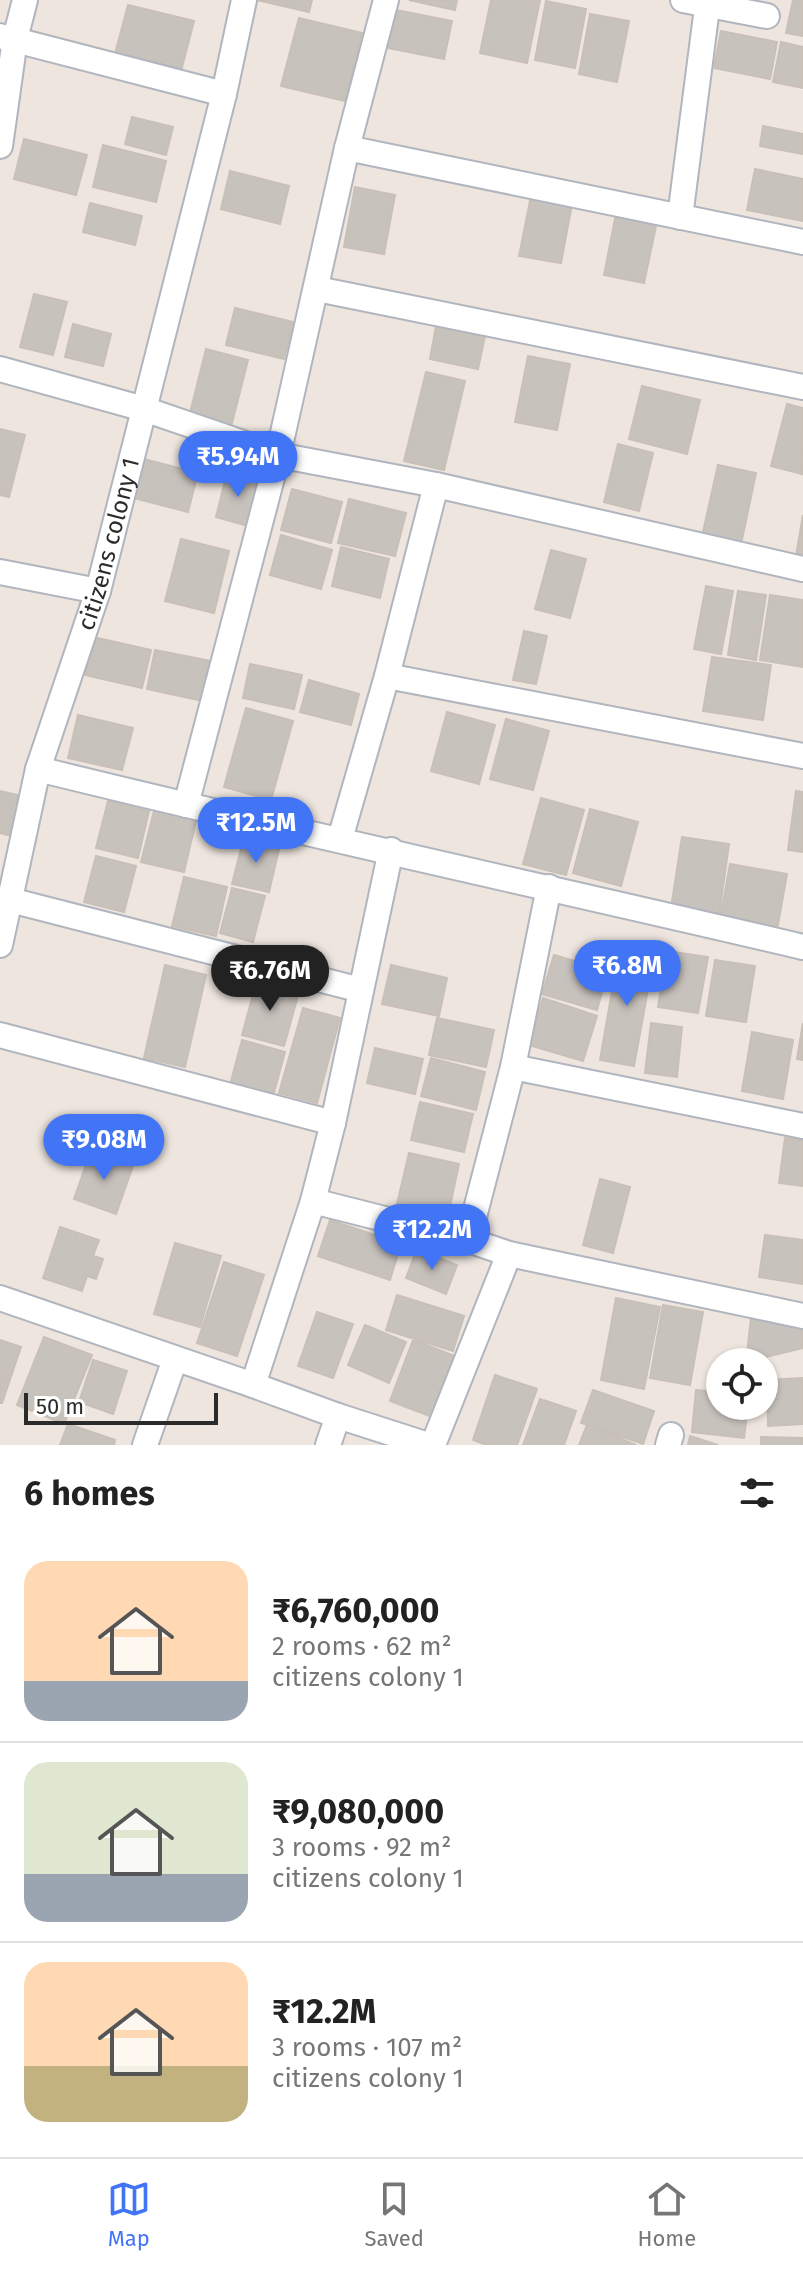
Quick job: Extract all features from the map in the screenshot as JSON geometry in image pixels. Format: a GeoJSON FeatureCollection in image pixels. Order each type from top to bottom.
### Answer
{"type":"FeatureCollection","features":[{"type":"Feature","properties":{"kind":"street"},"geometry":{"type":"LineString","coordinates":[[0,146],[8,38],[25,0]]}},
{"type":"Feature","properties":{"kind":"street","name":"citizens colony 1"},"geometry":{"type":"LineString","coordinates":[[0,945],[38,769],[98,591],[224,94],[244,0]]}},
{"type":"Feature","properties":{"kind":"street"},"geometry":{"type":"LineString","coordinates":[[186,805],[278,455],[347,148],[386,0]]}},
{"type":"Feature","properties":{"kind":"street"},"geometry":{"type":"LineString","coordinates":[[683,0],[767,16]]}},
{"type":"Feature","properties":{"kind":"street"},"geometry":{"type":"LineString","coordinates":[[680,217],[707,3]]}},
{"type":"Feature","properties":{"kind":"street"},"geometry":{"type":"LineString","coordinates":[[8,38],[224,94]]}},
{"type":"Feature","properties":{"kind":"street"},"geometry":{"type":"LineString","coordinates":[[347,148],[803,242]]}},
{"type":"Feature","properties":{"kind":"street"},"geometry":{"type":"LineString","coordinates":[[317,289],[803,387]]}},
{"type":"Feature","properties":{"kind":"street"},"geometry":{"type":"LineString","coordinates":[[0,369],[144,409],[278,455],[436,485],[803,569]]}},
{"type":"Feature","properties":{"kind":"street"},"geometry":{"type":"LineString","coordinates":[[340,839],[387,676],[436,485]]}},
{"type":"Feature","properties":{"kind":"street"},"geometry":{"type":"LineString","coordinates":[[0,572],[98,591]]}},
{"type":"Feature","properties":{"kind":"street"},"geometry":{"type":"LineString","coordinates":[[387,676],[803,756]]}},
{"type":"Feature","properties":{"kind":"street"},"geometry":{"type":"LineString","coordinates":[[38,769],[803,947]]}},
{"type":"Feature","properties":{"kind":"street"},"geometry":{"type":"LineString","coordinates":[[253,1385],[313,1201],[333,1123],[391,850]]}},
{"type":"Feature","properties":{"kind":"street"},"geometry":{"type":"LineString","coordinates":[[468,1240],[513,1067],[549,887]]}},
{"type":"Feature","properties":{"kind":"street"},"geometry":{"type":"LineString","coordinates":[[10,900],[361,990]]}},
{"type":"Feature","properties":{"kind":"street"},"geometry":{"type":"LineString","coordinates":[[0,1035],[333,1123]]}},
{"type":"Feature","properties":{"kind":"street"},"geometry":{"type":"LineString","coordinates":[[513,1067],[803,1126]]}},
{"type":"Feature","properties":{"kind":"street"},"geometry":{"type":"LineString","coordinates":[[313,1201],[468,1240],[509,1254],[803,1316]]}},
{"type":"Feature","properties":{"kind":"street"},"geometry":{"type":"LineString","coordinates":[[0,1298],[338,1416],[431,1445],[509,1254]]}},
{"type":"Feature","properties":{"kind":"street"},"geometry":{"type":"LineString","coordinates":[[145,1445],[175,1359]]}},
{"type":"Feature","properties":{"kind":"street"},"geometry":{"type":"LineString","coordinates":[[328,1445],[338,1416]]}},
{"type":"Feature","properties":{"kind":"building"},"geometry":{"type":"Polygon","coordinates":[[[257,0],[312,0],[309,12],[257,0]]]}},
{"type":"Feature","properties":{"kind":"building"},"geometry":{"type":"Polygon","coordinates":[[[409,0],[457,0],[455,10],[409,0]]]}},
{"type":"Feature","properties":{"kind":"building"},"geometry":{"type":"Polygon","coordinates":[[[491,0],[540,0],[527,63],[480,53],[491,0]]]}},
{"type":"Feature","properties":{"kind":"building"},"geometry":{"type":"Polygon","coordinates":[[[793,0],[803,0],[803,36],[786,33],[793,0]]]}},
{"type":"Feature","properties":{"kind":"building"},"geometry":{"type":"Polygon","coordinates":[[[546,1],[586,9],[575,68],[535,60],[546,1]]]}},
{"type":"Feature","properties":{"kind":"building"},"geometry":{"type":"Polygon","coordinates":[[[128,5],[194,21],[181,71],[115,54],[128,5]]]}},
{"type":"Feature","properties":{"kind":"building"},"geometry":{"type":"Polygon","coordinates":[[[391,9],[452,21],[444,59],[383,47],[391,9]]]}},
{"type":"Feature","properties":{"kind":"building"},"geometry":{"type":"Polygon","coordinates":[[[590,14],[629,21],[617,82],[579,74],[590,14]]]}},
{"type":"Feature","properties":{"kind":"building"},"geometry":{"type":"Polygon","coordinates":[[[299,18],[362,33],[345,101],[281,86],[299,18]]]}},
{"type":"Feature","properties":{"kind":"building"},"geometry":{"type":"Polygon","coordinates":[[[721,31],[777,42],[770,79],[714,68],[721,31]]]}},
{"type":"Feature","properties":{"kind":"building"},"geometry":{"type":"Polygon","coordinates":[[[781,42],[803,47],[803,88],[773,82],[781,42]]]}},
{"type":"Feature","properties":{"kind":"building"},"geometry":{"type":"Polygon","coordinates":[[[132,117],[173,127],[166,155],[125,144],[132,117]]]}},
{"type":"Feature","properties":{"kind":"building"},"geometry":{"type":"Polygon","coordinates":[[[763,126],[803,134],[803,154],[760,146],[763,126]]]}},
{"type":"Feature","properties":{"kind":"building"},"geometry":{"type":"Polygon","coordinates":[[[24,139],[87,155],[76,195],[14,179],[24,139]]]}},
{"type":"Feature","properties":{"kind":"building"},"geometry":{"type":"Polygon","coordinates":[[[103,145],[166,161],[156,202],[93,187],[103,145]]]}},
{"type":"Feature","properties":{"kind":"building"},"geometry":{"type":"Polygon","coordinates":[[[755,169],[803,179],[803,221],[747,210],[755,169]]]}},
{"type":"Feature","properties":{"kind":"building"},"geometry":{"type":"Polygon","coordinates":[[[230,171],[289,186],[280,224],[221,209],[230,171]]]}},
{"type":"Feature","properties":{"kind":"building"},"geometry":{"type":"Polygon","coordinates":[[[355,187],[395,195],[384,254],[344,247],[355,187]]]}},
{"type":"Feature","properties":{"kind":"building"},"geometry":{"type":"Polygon","coordinates":[[[532,191],[573,199],[561,263],[519,256],[532,191]]]}},
{"type":"Feature","properties":{"kind":"building"},"geometry":{"type":"Polygon","coordinates":[[[90,203],[142,216],[135,245],[83,232],[90,203]]]}},
{"type":"Feature","properties":{"kind":"building"},"geometry":{"type":"Polygon","coordinates":[[[616,214],[657,221],[644,283],[604,275],[616,214]]]}},
{"type":"Feature","properties":{"kind":"building"},"geometry":{"type":"Polygon","coordinates":[[[34,294],[67,302],[53,355],[20,347],[34,294]]]}},
{"type":"Feature","properties":{"kind":"building"},"geometry":{"type":"Polygon","coordinates":[[[235,308],[293,322],[284,359],[226,345],[235,308]]]}},
{"type":"Feature","properties":{"kind":"building"},"geometry":{"type":"Polygon","coordinates":[[[73,324],[111,334],[103,366],[65,357],[73,324]]]}},
{"type":"Feature","properties":{"kind":"building"},"geometry":{"type":"Polygon","coordinates":[[[436,326],[485,336],[478,369],[430,359],[436,326]]]}},
{"type":"Feature","properties":{"kind":"building"},"geometry":{"type":"Polygon","coordinates":[[[206,349],[248,360],[230,431],[188,421],[206,349]]]}},
{"type":"Feature","properties":{"kind":"building"},"geometry":{"type":"Polygon","coordinates":[[[528,356],[570,364],[557,430],[515,422],[528,356]]]}},
{"type":"Feature","properties":{"kind":"building"},"geometry":{"type":"Polygon","coordinates":[[[426,372],[465,381],[444,470],[404,461],[426,372]]]}},
{"type":"Feature","properties":{"kind":"building"},"geometry":{"type":"Polygon","coordinates":[[[642,386],[700,400],[687,454],[629,439],[642,386]]]}},
{"type":"Feature","properties":{"kind":"building"},"geometry":{"type":"Polygon","coordinates":[[[787,404],[803,408],[802,474],[771,466],[787,404]]]}},
{"type":"Feature","properties":{"kind":"building"},"geometry":{"type":"Polygon","coordinates":[[[0,429],[25,435],[9,497],[0,495],[0,429]]]}},
{"type":"Feature","properties":{"kind":"building"},"geometry":{"type":"Polygon","coordinates":[[[618,444],[653,453],[639,511],[604,502],[618,444]]]}},
{"type":"Feature","properties":{"kind":"building"},"geometry":{"type":"Polygon","coordinates":[[[140,458],[198,473],[188,512],[130,497],[140,458]]]}},
{"type":"Feature","properties":{"kind":"building"},"geometry":{"type":"Polygon","coordinates":[[[718,465],[756,473],[740,549],[701,541],[718,465]]]}},
{"type":"Feature","properties":{"kind":"building"},"geometry":{"type":"Polygon","coordinates":[[[227,473],[260,481],[248,526],[216,517],[227,473]]]}},
{"type":"Feature","properties":{"kind":"building"},"geometry":{"type":"Polygon","coordinates":[[[292,489],[342,502],[331,543],[281,530],[292,489]]]}},
{"type":"Feature","properties":{"kind":"building"},"geometry":{"type":"Polygon","coordinates":[[[349,499],[406,513],[395,556],[338,543],[349,499]]]}},
{"type":"Feature","properties":{"kind":"building"},"geometry":{"type":"Polygon","coordinates":[[[803,515],[803,557],[796,556],[803,515]]]}},
{"type":"Feature","properties":{"kind":"building"},"geometry":{"type":"Polygon","coordinates":[[[281,535],[332,550],[321,589],[270,575],[281,535]]]}},
{"type":"Feature","properties":{"kind":"building"},"geometry":{"type":"Polygon","coordinates":[[[181,539],[229,551],[214,613],[165,601],[181,539]]]}},
{"type":"Feature","properties":{"kind":"building"},"geometry":{"type":"Polygon","coordinates":[[[341,547],[389,559],[380,598],[332,586],[341,547]]]}},
{"type":"Feature","properties":{"kind":"building"},"geometry":{"type":"Polygon","coordinates":[[[551,550],[586,559],[570,618],[535,609],[551,550]]]}},
{"type":"Feature","properties":{"kind":"building"},"geometry":{"type":"Polygon","coordinates":[[[706,586],[733,591],[721,654],[694,649],[706,586]]]}},
{"type":"Feature","properties":{"kind":"building"},"geometry":{"type":"Polygon","coordinates":[[[738,591],[766,595],[756,660],[728,655],[738,591]]]}},
{"type":"Feature","properties":{"kind":"building"},"geometry":{"type":"Polygon","coordinates":[[[770,595],[803,600],[803,667],[760,660],[770,595]]]}},
{"type":"Feature","properties":{"kind":"building"},"geometry":{"type":"Polygon","coordinates":[[[524,631],[547,636],[536,684],[513,680],[524,631]]]}},
{"type":"Feature","properties":{"kind":"building"},"geometry":{"type":"Polygon","coordinates":[[[93,637],[151,650],[142,688],[85,675],[93,637]]]}},
{"type":"Feature","properties":{"kind":"building"},"geometry":{"type":"Polygon","coordinates":[[[155,650],[211,661],[203,701],[147,689],[155,650]]]}},
{"type":"Feature","properties":{"kind":"building"},"geometry":{"type":"Polygon","coordinates":[[[712,657],[771,665],[763,720],[703,711],[712,657]]]}},
{"type":"Feature","properties":{"kind":"building"},"geometry":{"type":"Polygon","coordinates":[[[250,664],[302,675],[294,709],[243,698],[250,664]]]}},
{"type":"Feature","properties":{"kind":"building"},"geometry":{"type":"Polygon","coordinates":[[[309,680],[359,694],[351,725],[300,712],[309,680]]]}},
{"type":"Feature","properties":{"kind":"building"},"geometry":{"type":"Polygon","coordinates":[[[246,708],[293,721],[271,800],[224,787],[246,708]]]}},
{"type":"Feature","properties":{"kind":"building"},"geometry":{"type":"Polygon","coordinates":[[[447,712],[495,725],[479,784],[431,771],[447,712]]]}},
{"type":"Feature","properties":{"kind":"building"},"geometry":{"type":"Polygon","coordinates":[[[78,715],[133,728],[122,770],[68,758],[78,715]]]}},
{"type":"Feature","properties":{"kind":"building"},"geometry":{"type":"Polygon","coordinates":[[[506,719],[549,731],[533,790],[490,779],[506,719]]]}},
{"type":"Feature","properties":{"kind":"building"},"geometry":{"type":"Polygon","coordinates":[[[0,791],[22,796],[11,836],[0,833],[0,791]]]}},
{"type":"Feature","properties":{"kind":"building"},"geometry":{"type":"Polygon","coordinates":[[[796,791],[803,792],[803,852],[788,850],[796,791]]]}},
{"type":"Feature","properties":{"kind":"building"},"geometry":{"type":"Polygon","coordinates":[[[541,798],[584,810],[566,875],[523,864],[541,798]]]}},
{"type":"Feature","properties":{"kind":"building"},"geometry":{"type":"Polygon","coordinates":[[[108,801],[149,811],[138,858],[96,848],[108,801]]]}},
{"type":"Feature","properties":{"kind":"building"},"geometry":{"type":"Polygon","coordinates":[[[590,809],[638,822],[621,886],[573,873],[590,809]]]}},
{"type":"Feature","properties":{"kind":"building"},"geometry":{"type":"Polygon","coordinates":[[[154,811],[196,821],[184,872],[141,862],[154,811]]]}},
{"type":"Feature","properties":{"kind":"building"},"geometry":{"type":"Polygon","coordinates":[[[244,837],[280,845],[269,892],[232,884],[244,837]]]}},
{"type":"Feature","properties":{"kind":"building"},"geometry":{"type":"Polygon","coordinates":[[[682,837],[729,844],[719,915],[671,908],[682,837]]]}},
{"type":"Feature","properties":{"kind":"building"},"geometry":{"type":"Polygon","coordinates":[[[96,856],[136,866],[124,912],[84,902],[96,856]]]}},
{"type":"Feature","properties":{"kind":"building"},"geometry":{"type":"Polygon","coordinates":[[[730,864],[787,874],[777,930],[720,920],[730,864]]]}},
{"type":"Feature","properties":{"kind":"building"},"geometry":{"type":"Polygon","coordinates":[[[184,877],[227,887],[216,936],[172,926],[184,877]]]}},
{"type":"Feature","properties":{"kind":"building"},"geometry":{"type":"Polygon","coordinates":[[[232,888],[265,896],[253,942],[220,933],[232,888]]]}},
{"type":"Feature","properties":{"kind":"building"},"geometry":{"type":"Polygon","coordinates":[[[619,951],[654,957],[634,1066],[600,1060],[619,951]]]}},
{"type":"Feature","properties":{"kind":"building"},"geometry":{"type":"Polygon","coordinates":[[[667,951],[708,957],[698,1013],[658,1007],[667,951]]]}},
{"type":"Feature","properties":{"kind":"building"},"geometry":{"type":"Polygon","coordinates":[[[554,955],[608,971],[597,1010],[542,994],[554,955]]]}},
{"type":"Feature","properties":{"kind":"building"},"geometry":{"type":"Polygon","coordinates":[[[715,960],[755,966],[746,1022],[706,1016],[715,960]]]}},
{"type":"Feature","properties":{"kind":"building"},"geometry":{"type":"Polygon","coordinates":[[[165,965],[206,975],[185,1067],[144,1058],[165,965]]]}},
{"type":"Feature","properties":{"kind":"building"},"geometry":{"type":"Polygon","coordinates":[[[391,965],[447,978],[439,1016],[382,1004],[391,965]]]}},
{"type":"Feature","properties":{"kind":"building"},"geometry":{"type":"Polygon","coordinates":[[[257,980],[299,992],[284,1046],[242,1035],[257,980]]]}},
{"type":"Feature","properties":{"kind":"building"},"geometry":{"type":"Polygon","coordinates":[[[543,998],[597,1016],[583,1061],[529,1045],[543,998]]]}},
{"type":"Feature","properties":{"kind":"building"},"geometry":{"type":"Polygon","coordinates":[[[303,1008],[340,1018],[317,1103],[279,1093],[303,1008]]]}},
{"type":"Feature","properties":{"kind":"building"},"geometry":{"type":"Polygon","coordinates":[[[437,1018],[494,1030],[486,1067],[429,1055],[437,1018]]]}},
{"type":"Feature","properties":{"kind":"building"},"geometry":{"type":"Polygon","coordinates":[[[651,1023],[682,1027],[677,1077],[645,1073],[651,1023]]]}},
{"type":"Feature","properties":{"kind":"building"},"geometry":{"type":"Polygon","coordinates":[[[803,1023],[803,1060],[797,1059],[803,1023]]]}},
{"type":"Feature","properties":{"kind":"building"},"geometry":{"type":"Polygon","coordinates":[[[752,1032],[793,1040],[783,1099],[742,1091],[752,1032]]]}},
{"type":"Feature","properties":{"kind":"building"},"geometry":{"type":"Polygon","coordinates":[[[242,1040],[285,1052],[273,1096],[230,1085],[242,1040]]]}},
{"type":"Feature","properties":{"kind":"building"},"geometry":{"type":"Polygon","coordinates":[[[375,1048],[423,1059],[415,1094],[367,1083],[375,1048]]]}},
{"type":"Feature","properties":{"kind":"building"},"geometry":{"type":"Polygon","coordinates":[[[431,1058],[485,1072],[476,1110],[421,1096],[431,1058]]]}},
{"type":"Feature","properties":{"kind":"building"},"geometry":{"type":"Polygon","coordinates":[[[420,1102],[473,1114],[464,1152],[411,1140],[420,1102]]]}},
{"type":"Feature","properties":{"kind":"building"},"geometry":{"type":"Polygon","coordinates":[[[785,1138],[803,1140],[803,1186],[779,1183],[785,1138]]]}},
{"type":"Feature","properties":{"kind":"building"},"geometry":{"type":"Polygon","coordinates":[[[91,1151],[133,1166],[116,1214],[74,1199],[91,1151]]]}},
{"type":"Feature","properties":{"kind":"building"},"geometry":{"type":"Polygon","coordinates":[[[409,1153],[459,1164],[448,1216],[397,1204],[409,1153]]]}},
{"type":"Feature","properties":{"kind":"building"},"geometry":{"type":"Polygon","coordinates":[[[600,1179],[630,1187],[613,1253],[583,1245],[600,1179]]]}},
{"type":"Feature","properties":{"kind":"building"},"geometry":{"type":"Polygon","coordinates":[[[330,1220],[401,1244],[390,1280],[318,1256],[330,1220]]]}},
{"type":"Feature","properties":{"kind":"building"},"geometry":{"type":"Polygon","coordinates":[[[60,1227],[99,1240],[93,1256],[103,1259],[96,1279],[87,1276],[82,1291],[43,1278],[60,1227]]]}},
{"type":"Feature","properties":{"kind":"building"},"geometry":{"type":"Polygon","coordinates":[[[765,1235],[803,1240],[803,1284],[759,1277],[765,1235]]]}},
{"type":"Feature","properties":{"kind":"building"},"geometry":{"type":"Polygon","coordinates":[[[175,1243],[221,1256],[200,1327],[154,1314],[175,1243]]]}},
{"type":"Feature","properties":{"kind":"building"},"geometry":{"type":"Polygon","coordinates":[[[417,1249],[457,1265],[446,1294],[406,1278],[417,1249]]]}},
{"type":"Feature","properties":{"kind":"building"},"geometry":{"type":"Polygon","coordinates":[[[224,1262],[264,1275],[237,1356],[197,1343],[224,1262]]]}},
{"type":"Feature","properties":{"kind":"building"},"geometry":{"type":"Polygon","coordinates":[[[397,1295],[464,1316],[453,1351],[386,1330],[397,1295]]]}},
{"type":"Feature","properties":{"kind":"building"},"geometry":{"type":"Polygon","coordinates":[[[616,1298],[660,1307],[644,1389],[601,1380],[616,1298]]]}},
{"type":"Feature","properties":{"kind":"building"},"geometry":{"type":"Polygon","coordinates":[[[663,1305],[703,1312],[690,1385],[650,1378],[663,1305]]]}},
{"type":"Feature","properties":{"kind":"building"},"geometry":{"type":"Polygon","coordinates":[[[317,1312],[353,1324],[333,1378],[298,1366],[317,1312]]]}},
{"type":"Feature","properties":{"kind":"building"},"geometry":{"type":"Polygon","coordinates":[[[751,1318],[803,1324],[803,1348],[778,1354],[778,1348],[748,1348],[751,1318]]]}},
{"type":"Feature","properties":{"kind":"building"},"geometry":{"type":"Polygon","coordinates":[[[365,1325],[406,1342],[389,1383],[348,1365],[365,1325]]]}},
{"type":"Feature","properties":{"kind":"building"},"geometry":{"type":"Polygon","coordinates":[[[44,1337],[92,1355],[64,1424],[17,1405],[44,1337]]]}},
{"type":"Feature","properties":{"kind":"building"},"geometry":{"type":"Polygon","coordinates":[[[0,1340],[21,1347],[2,1403],[0,1403],[0,1340]]]}},
{"type":"Feature","properties":{"kind":"building"},"geometry":{"type":"Polygon","coordinates":[[[413,1340],[455,1356],[432,1417],[390,1401],[413,1340]]]}},
{"type":"Feature","properties":{"kind":"building"},"geometry":{"type":"Polygon","coordinates":[[[93,1360],[127,1371],[113,1414],[79,1402],[93,1360]]]}},
{"type":"Feature","properties":{"kind":"building"},"geometry":{"type":"Polygon","coordinates":[[[495,1375],[537,1389],[517,1445],[487,1445],[473,1440],[495,1375]]]}},
{"type":"Feature","properties":{"kind":"building"},"geometry":{"type":"Polygon","coordinates":[[[803,1378],[803,1424],[768,1426],[768,1420],[778,1420],[778,1379],[803,1378]]]}},
{"type":"Feature","properties":{"kind":"building"},"geometry":{"type":"Polygon","coordinates":[[[593,1390],[654,1411],[643,1444],[581,1423],[593,1390]]]}},
{"type":"Feature","properties":{"kind":"building"},"geometry":{"type":"Polygon","coordinates":[[[696,1390],[706,1391],[706,1420],[746,1420],[744,1438],[692,1432],[696,1390]]]}},
{"type":"Feature","properties":{"kind":"building"},"geometry":{"type":"Polygon","coordinates":[[[540,1399],[576,1411],[564,1445],[523,1445],[540,1399]]]}},
{"type":"Feature","properties":{"kind":"building"},"geometry":{"type":"Polygon","coordinates":[[[68,1424],[115,1440],[114,1445],[60,1445],[68,1424]]]}},
{"type":"Feature","properties":{"kind":"building"},"geometry":{"type":"Polygon","coordinates":[[[587,1425],[636,1445],[579,1445],[587,1425]]]}},
{"type":"Feature","properties":{"kind":"building"},"geometry":{"type":"Polygon","coordinates":[[[690,1436],[718,1445],[688,1445],[690,1436]]]}},
{"type":"Feature","properties":{"kind":"building"},"geometry":{"type":"Polygon","coordinates":[[[761,1437],[803,1438],[803,1445],[761,1445],[761,1437]]]}}]}
